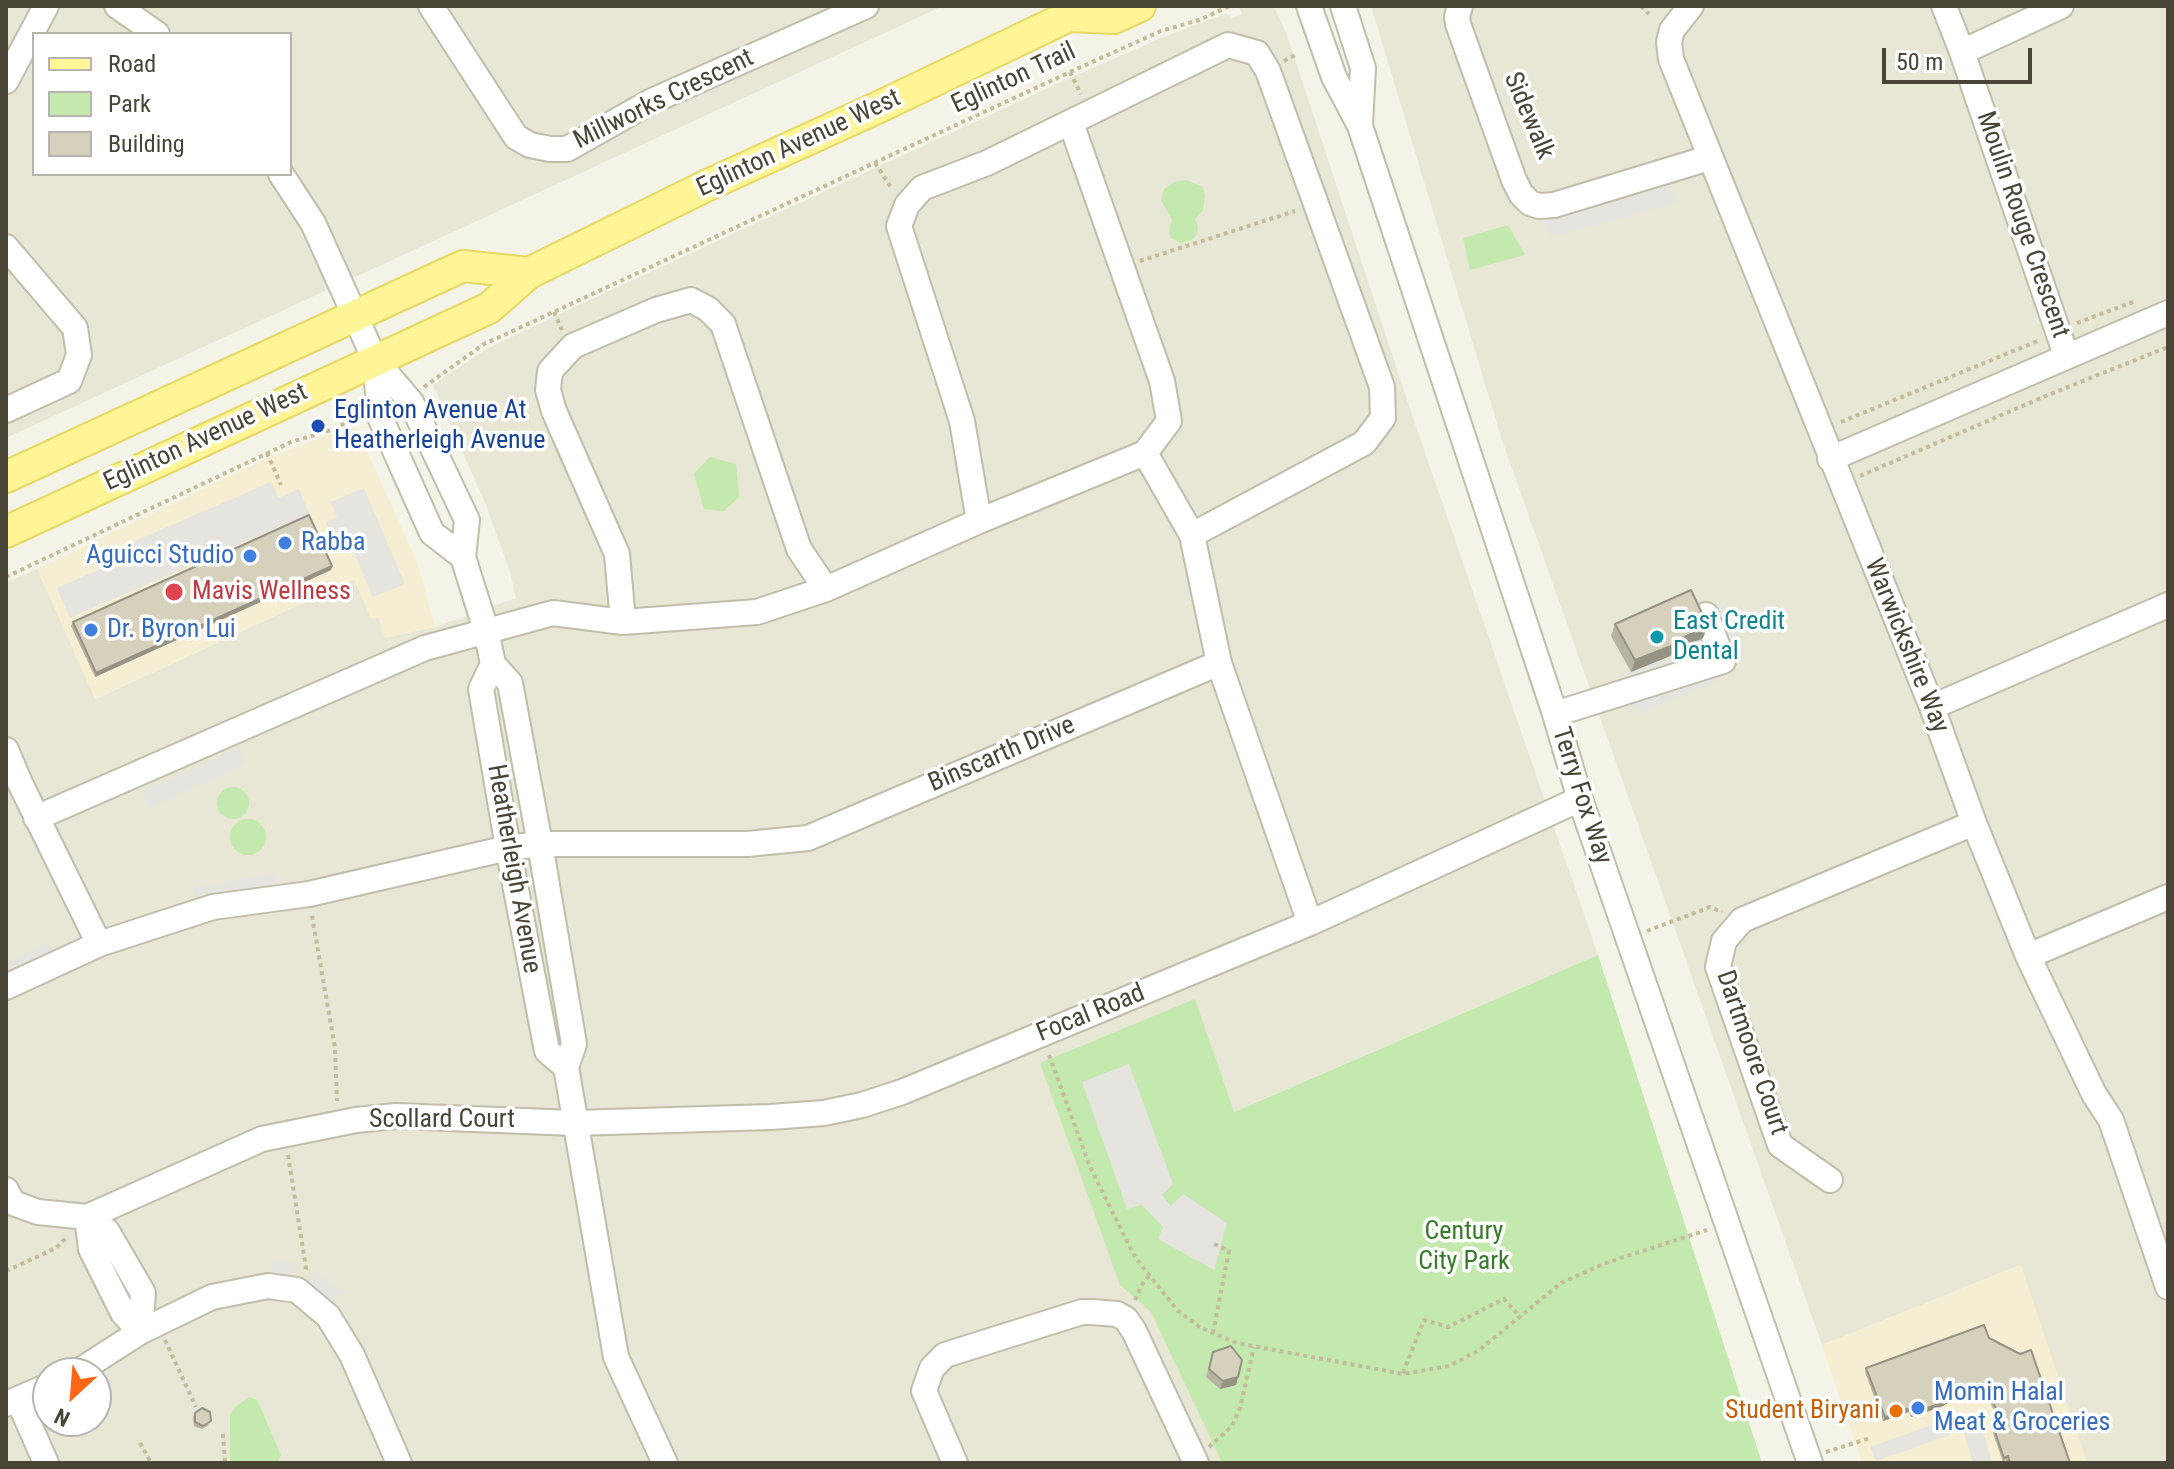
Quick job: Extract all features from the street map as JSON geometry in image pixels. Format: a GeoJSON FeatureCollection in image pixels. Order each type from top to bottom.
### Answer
{"type":"FeatureCollection","features":[{"type":"Feature","properties":{"kind":"main road","name":"Eglinton Avenue West"},"geometry":{"type":"LineString","coordinates":[[6,532],[489,308],[529,273],[1071,11],[1114,18],[1140,6]]}},
{"type":"Feature","properties":{"kind":"main road","name":"Eglinton Avenue West"},"geometry":{"type":"LineString","coordinates":[[6,477],[463,266],[529,273]]}},
{"type":"Feature","properties":{"kind":"street"},"geometry":{"type":"LineString","coordinates":[[32,32],[46,6]]}},
{"type":"Feature","properties":{"kind":"street"},"geometry":{"type":"LineString","coordinates":[[117,6],[154,32]]}},
{"type":"Feature","properties":{"kind":"street","name":"Millworks Crescent"},"geometry":{"type":"LineString","coordinates":[[431,6],[516,137],[530,145],[567,149],[652,101],[866,6]]}},
{"type":"Feature","properties":{"kind":"street","name":"Terry Fox Way"},"geometry":{"type":"LineString","coordinates":[[1309,6],[1334,77],[1360,126],[1555,714],[1580,799],[1809,1460]]}},
{"type":"Feature","properties":{"kind":"street","name":"Terry Fox Way"},"geometry":{"type":"LineString","coordinates":[[1343,6],[1363,68],[1360,126]]}},
{"type":"Feature","properties":{"kind":"street"},"geometry":{"type":"LineString","coordinates":[[1460,6],[1457,17],[1463,39],[1514,180],[1530,203],[1544,207],[1554,205],[1709,158]]}},
{"type":"Feature","properties":{"kind":"street","name":"Moulin Rouge Crescent"},"geometry":{"type":"LineString","coordinates":[[1944,6],[2066,355]]}},
{"type":"Feature","properties":{"kind":"street"},"geometry":{"type":"LineString","coordinates":[[1962,52],[2061,6]]}},
{"type":"Feature","properties":{"kind":"street","name":"Warwickshire Way"},"geometry":{"type":"LineString","coordinates":[[1669,12],[1671,59],[1709,158],[1932,707],[1974,823],[2028,956],[2094,1094],[2111,1120],[2168,1287]]}},
{"type":"Feature","properties":{"kind":"street"},"geometry":{"type":"LineString","coordinates":[[6,81],[32,32]]}},
{"type":"Feature","properties":{"kind":"street"},"geometry":{"type":"LineString","coordinates":[[979,521],[962,421],[899,226],[907,205],[922,188],[987,163],[1228,45],[1257,53],[1268,71],[1382,387],[1383,418],[1364,443],[1192,535]]}},
{"type":"Feature","properties":{"kind":"street"},"geometry":{"type":"LineString","coordinates":[[36,818],[425,648],[553,613],[623,622],[757,612],[826,589],[979,521],[1145,453],[1169,421],[1162,381],[1071,123]]}},
{"type":"Feature","properties":{"kind":"street"},"geometry":{"type":"LineString","coordinates":[[282,176],[313,223],[375,360],[380,417],[432,533],[463,557]]}},
{"type":"Feature","properties":{"kind":"street"},"geometry":{"type":"LineString","coordinates":[[6,247],[75,328],[79,355],[69,381],[6,410]]}},
{"type":"Feature","properties":{"kind":"street"},"geometry":{"type":"LineString","coordinates":[[623,622],[617,554],[554,411],[548,390],[550,371],[573,346],[656,310],[691,300],[708,309],[723,324],[799,549],[826,589]]}},
{"type":"Feature","properties":{"kind":"street"},"geometry":{"type":"LineString","coordinates":[[1830,459],[2168,313]]}},
{"type":"Feature","properties":{"kind":"street","name":"Heatherleigh Avenue"},"geometry":{"type":"LineString","coordinates":[[375,360],[411,402],[467,520],[463,557],[486,630],[493,664],[510,683],[574,1044],[566,1067],[616,1357],[665,1463]]}},
{"type":"Feature","properties":{"kind":"street"},"geometry":{"type":"LineString","coordinates":[[1145,453],[1192,535],[1219,663],[1310,923]]}},
{"type":"Feature","properties":{"kind":"street"},"geometry":{"type":"LineString","coordinates":[[1932,707],[2168,605]]}},
{"type":"Feature","properties":{"kind":"street"},"geometry":{"type":"LineString","coordinates":[[1555,714],[1723,661],[1706,615]]}},
{"type":"Feature","properties":{"kind":"street","name":"Binscarth Drive"},"geometry":{"type":"LineString","coordinates":[[6,987],[99,944],[213,907],[309,894],[508,848],[540,844],[747,844],[808,838],[1219,663]]}},
{"type":"Feature","properties":{"kind":"street","name":"Heatherleigh Avenue"},"geometry":{"type":"LineString","coordinates":[[493,664],[481,689],[508,848],[547,1051],[566,1067]]}},
{"type":"Feature","properties":{"kind":"street"},"geometry":{"type":"LineString","coordinates":[[6,750],[99,944]]}},
{"type":"Feature","properties":{"kind":"street","name":"Focal Road"},"geometry":{"type":"LineString","coordinates":[[575,1123],[824,1113],[862,1105],[902,1092],[1310,923],[1580,799]]}},
{"type":"Feature","properties":{"kind":"street"},"geometry":{"type":"LineString","coordinates":[[1742,920],[1974,823]]}},
{"type":"Feature","properties":{"kind":"street"},"geometry":{"type":"LineString","coordinates":[[2028,956],[2168,897]]}},
{"type":"Feature","properties":{"kind":"street","name":"Dartmoore Court"},"geometry":{"type":"LineString","coordinates":[[1742,920],[1724,941],[1718,967],[1780,1145],[1830,1180]]}},
{"type":"Feature","properties":{"kind":"street","name":"Scollard Court"},"geometry":{"type":"LineString","coordinates":[[87,1217],[262,1139],[338,1124],[396,1116],[575,1123]]}},
{"type":"Feature","properties":{"kind":"street"},"geometry":{"type":"LineString","coordinates":[[6,1190],[13,1203],[38,1212],[87,1217],[107,1231],[143,1293],[149,1328]]}},
{"type":"Feature","properties":{"kind":"street"},"geometry":{"type":"LineString","coordinates":[[102,1357],[149,1328],[212,1297],[268,1286],[297,1290],[328,1316],[352,1355],[399,1463]]}},
{"type":"Feature","properties":{"kind":"street"},"geometry":{"type":"LineString","coordinates":[[955,1463],[924,1391],[932,1368],[945,1355],[1082,1312],[1117,1314],[1126,1319],[1194,1458]]}},
{"type":"Feature","properties":{"kind":"street"},"geometry":{"type":"LineString","coordinates":[[32,1393],[12,1402],[46,1463]]}},
{"type":"Feature","properties":{"kind":"path","name":"Eglinton Trail"},"geometry":{"type":"LineString","coordinates":[[430,384],[484,344],[1070,72],[1161,31],[1199,20],[1230,6]]}},
{"type":"Feature","properties":{"kind":"path"},"geometry":{"type":"LineString","coordinates":[[1641,6],[1669,12]]}},
{"type":"Feature","properties":{"kind":"path"},"geometry":{"type":"LineString","coordinates":[[1070,72],[1084,100]]}},
{"type":"Feature","properties":{"kind":"path"},"geometry":{"type":"LineString","coordinates":[[875,162],[895,195]]}},
{"type":"Feature","properties":{"kind":"path"},"geometry":{"type":"LineString","coordinates":[[1122,267],[1316,204]]}},
{"type":"Feature","properties":{"kind":"path"},"geometry":{"type":"LineString","coordinates":[[1819,432],[2039,341],[2058,330],[2136,301]]}},
{"type":"Feature","properties":{"kind":"path"},"geometry":{"type":"LineString","coordinates":[[554,312],[566,339]]}},
{"type":"Feature","properties":{"kind":"path"},"geometry":{"type":"LineString","coordinates":[[1841,485],[1940,440],[2168,347]]}},
{"type":"Feature","properties":{"kind":"path"},"geometry":{"type":"LineString","coordinates":[[6,577],[291,442],[355,420]]}},
{"type":"Feature","properties":{"kind":"path"},"geometry":{"type":"LineString","coordinates":[[267,453],[281,485]]}},
{"type":"Feature","properties":{"kind":"path"},"geometry":{"type":"LineString","coordinates":[[309,894],[335,1048],[338,1124]]}},
{"type":"Feature","properties":{"kind":"path"},"geometry":{"type":"LineString","coordinates":[[1629,938],[1710,907],[1742,920]]}},
{"type":"Feature","properties":{"kind":"path"},"geometry":{"type":"LineString","coordinates":[[1041,1034],[1090,1167],[1135,1257],[1177,1310],[1201,1328],[1254,1347],[1403,1374],[1449,1366],[1478,1351],[1561,1283],[1606,1263],[1729,1223]]}},
{"type":"Feature","properties":{"kind":"path"},"geometry":{"type":"LineString","coordinates":[[285,1135],[306,1268],[297,1290]]}},
{"type":"Feature","properties":{"kind":"path"},"geometry":{"type":"LineString","coordinates":[[6,1271],[56,1248],[87,1217]]}},
{"type":"Feature","properties":{"kind":"path"},"geometry":{"type":"LineString","coordinates":[[1213,1333],[1229,1251],[1214,1244]]}},
{"type":"Feature","properties":{"kind":"path"},"geometry":{"type":"LineString","coordinates":[[1126,1319],[1150,1275]]}},
{"type":"Feature","properties":{"kind":"path"},"geometry":{"type":"LineString","coordinates":[[1403,1374],[1424,1320],[1448,1327],[1504,1299],[1521,1318]]}},
{"type":"Feature","properties":{"kind":"path"},"geometry":{"type":"LineString","coordinates":[[149,1328],[196,1407]]}},
{"type":"Feature","properties":{"kind":"path"},"geometry":{"type":"LineString","coordinates":[[1194,1458],[1232,1426],[1240,1408],[1254,1347]]}},
{"type":"Feature","properties":{"kind":"path"},"geometry":{"type":"LineString","coordinates":[[223,1434],[225,1463]]}},
{"type":"Feature","properties":{"kind":"path"},"geometry":{"type":"LineString","coordinates":[[1809,1460],[1870,1438]]}},
{"type":"Feature","properties":{"kind":"path"},"geometry":{"type":"LineString","coordinates":[[140,1443],[151,1463]]}},
{"type":"Feature","properties":{"kind":"shaded area"},"geometry":{"type":"Polygon","coordinates":[[[6,6],[943,6],[6,438],[6,6]]]}},
{"type":"Feature","properties":{"kind":"shaded area"},"geometry":{"type":"Polygon","coordinates":[[[1274,6],[1287,35],[1409,406],[1598,955],[1233,1112],[1120,1285],[1151,1311],[1222,1463],[6,1463],[6,583],[37,569],[96,699],[355,579],[371,618],[378,617],[386,637],[435,627],[516,598],[486,505],[433,385],[485,350],[549,319],[1070,78],[1227,13],[1231,19],[1242,14],[1239,7],[1274,6]]]}},
{"type":"Feature","properties":{"kind":"shaded area"},"geometry":{"type":"Polygon","coordinates":[[[1371,6],[2168,6],[2168,1463],[2087,1463],[2020,1265],[1822,1345],[1502,440],[1371,6]]]}},
{"type":"Feature","properties":{"kind":"shaded area"},"geometry":{"type":"Polygon","coordinates":[[[1671,183],[1677,203],[1550,237],[1542,218],[1671,183]]]}},
{"type":"Feature","properties":{"kind":"shaded area"},"geometry":{"type":"Polygon","coordinates":[[[352,425],[356,427],[417,562],[435,627],[385,638],[378,617],[371,619],[354,579],[95,699],[37,569],[265,459],[352,425]]]}},
{"type":"Feature","properties":{"kind":"shaded area"},"geometry":{"type":"Polygon","coordinates":[[[271,482],[278,498],[299,489],[309,514],[70,618],[57,588],[119,561],[114,550],[271,482]]]}},
{"type":"Feature","properties":{"kind":"shaded area"},"geometry":{"type":"Polygon","coordinates":[[[364,488],[405,584],[373,597],[349,541],[336,546],[326,522],[337,517],[331,502],[364,488]]]}},
{"type":"Feature","properties":{"kind":"shaded area"},"geometry":{"type":"Polygon","coordinates":[[[1721,600],[1746,654],[1731,658],[1734,674],[1638,714],[1620,675],[1703,638],[1690,607],[1721,600]]]}},
{"type":"Feature","properties":{"kind":"shaded area"},"geometry":{"type":"Polygon","coordinates":[[[238,748],[245,763],[150,808],[142,792],[238,748]]]}},
{"type":"Feature","properties":{"kind":"shaded area"},"geometry":{"type":"Polygon","coordinates":[[[275,873],[278,887],[197,902],[194,888],[275,873]]]}},
{"type":"Feature","properties":{"kind":"shaded area"},"geometry":{"type":"Polygon","coordinates":[[[47,942],[53,954],[6,976],[6,962],[47,942]]]}},
{"type":"Feature","properties":{"kind":"shaded area"},"geometry":{"type":"Polygon","coordinates":[[[1129,1064],[1173,1184],[1162,1195],[1171,1206],[1183,1194],[1227,1223],[1214,1270],[1158,1239],[1163,1227],[1142,1205],[1127,1209],[1082,1082],[1129,1064]]]}},
{"type":"Feature","properties":{"kind":"shaded area"},"geometry":{"type":"Polygon","coordinates":[[[274,1258],[297,1264],[293,1281],[269,1275],[274,1258]]]}},
{"type":"Feature","properties":{"kind":"shaded area"},"geometry":{"type":"Polygon","coordinates":[[[2021,1265],[2087,1463],[1862,1463],[1822,1345],[2021,1265]]]}},
{"type":"Feature","properties":{"kind":"shaded area"},"geometry":{"type":"Polygon","coordinates":[[[313,1271],[345,1292],[331,1304],[305,1287],[313,1271]]]}},
{"type":"Feature","properties":{"kind":"shaded area"},"geometry":{"type":"Polygon","coordinates":[[[1960,1415],[1966,1429],[1876,1461],[1870,1447],[1960,1415]]]}},
{"type":"Feature","properties":{"kind":"shaded area"},"geometry":{"type":"Polygon","coordinates":[[[1982,1430],[1993,1463],[1973,1463],[1964,1433],[1982,1430]]]}},
{"type":"Feature","properties":{"kind":"green space"},"geometry":{"type":"Polygon","coordinates":[[[1186,180],[1203,187],[1205,196],[1203,210],[1195,219],[1197,234],[1192,240],[1180,243],[1171,238],[1172,220],[1161,200],[1164,189],[1174,182],[1186,180]]]}},
{"type":"Feature","properties":{"kind":"green space"},"geometry":{"type":"Polygon","coordinates":[[[1508,225],[1525,255],[1470,270],[1463,238],[1508,225]]]}},
{"type":"Feature","properties":{"kind":"green space"},"geometry":{"type":"Polygon","coordinates":[[[710,457],[736,464],[739,497],[724,511],[704,509],[694,474],[710,457]]]}},
{"type":"Feature","properties":{"kind":"green space"},"geometry":{"type":"Polygon","coordinates":[[[233,787],[244,792],[249,803],[244,814],[233,819],[222,814],[217,803],[222,792],[233,787]]]}},
{"type":"Feature","properties":{"kind":"green space"},"geometry":{"type":"Polygon","coordinates":[[[248,819],[261,824],[266,837],[261,850],[248,855],[235,850],[230,837],[235,824],[248,819]]]}},
{"type":"Feature","properties":{"kind":"green space","name":"Century City Park"},"geometry":{"type":"Polygon","coordinates":[[[1598,955],[1762,1463],[1222,1463],[1151,1312],[1120,1285],[1040,1063],[1195,999],[1234,1112],[1598,955]]]}},
{"type":"Feature","properties":{"kind":"green space"},"geometry":{"type":"Polygon","coordinates":[[[249,1397],[257,1400],[281,1455],[278,1463],[230,1463],[230,1415],[249,1397]]]}},
{"type":"Feature","properties":{"kind":"building"},"geometry":{"type":"Polygon","coordinates":[[[309,515],[332,566],[96,673],[73,622],[309,515]]]}},
{"type":"Feature","properties":{"kind":"building","name":"East Credit Dental"},"geometry":{"type":"Polygon","coordinates":[[[1691,590],[1708,626],[1678,640],[1679,643],[1635,660],[1615,624],[1691,590]]]}},
{"type":"Feature","properties":{"kind":"building"},"geometry":{"type":"Polygon","coordinates":[[[1984,1325],[1989,1338],[2020,1354],[2031,1350],[2070,1463],[2010,1463],[2008,1456],[2004,1458],[1994,1429],[2000,1428],[1991,1396],[1969,1387],[1942,1403],[1912,1413],[1910,1408],[1885,1417],[1866,1368],[1984,1325]]]}},
{"type":"Feature","properties":{"kind":"building"},"geometry":{"type":"Polygon","coordinates":[[[1231,1346],[1242,1360],[1238,1377],[1223,1381],[1209,1369],[1213,1352],[1231,1346]]]}},
{"type":"Feature","properties":{"kind":"building"},"geometry":{"type":"Polygon","coordinates":[[[202,1408],[210,1412],[211,1421],[203,1426],[195,1422],[195,1413],[202,1408]]]}},
{"type":"Feature","properties":{"kind":"place","name":"Eglinton Avenue At Heatherleigh Avenue"},"geometry":{"type":"Point","coordinates":[318,426]}},
{"type":"Feature","properties":{"kind":"place","name":"Rabba"},"geometry":{"type":"Point","coordinates":[285,543]}},
{"type":"Feature","properties":{"kind":"place","name":"Aguicci Studio"},"geometry":{"type":"Point","coordinates":[250,556]}},
{"type":"Feature","properties":{"kind":"place","name":"Mavis Wellness"},"geometry":{"type":"Point","coordinates":[174,592]}},
{"type":"Feature","properties":{"kind":"place","name":"Dr. Byron Lui"},"geometry":{"type":"Point","coordinates":[91,630]}},
{"type":"Feature","properties":{"kind":"place","name":"East Credit Dental"},"geometry":{"type":"Point","coordinates":[1657,637]}},
{"type":"Feature","properties":{"kind":"place","name":"Momin Halal Meat & Groceries"},"geometry":{"type":"Point","coordinates":[1918,1408]}},
{"type":"Feature","properties":{"kind":"place","name":"Student Biryani"},"geometry":{"type":"Point","coordinates":[1896,1411]}}]}
